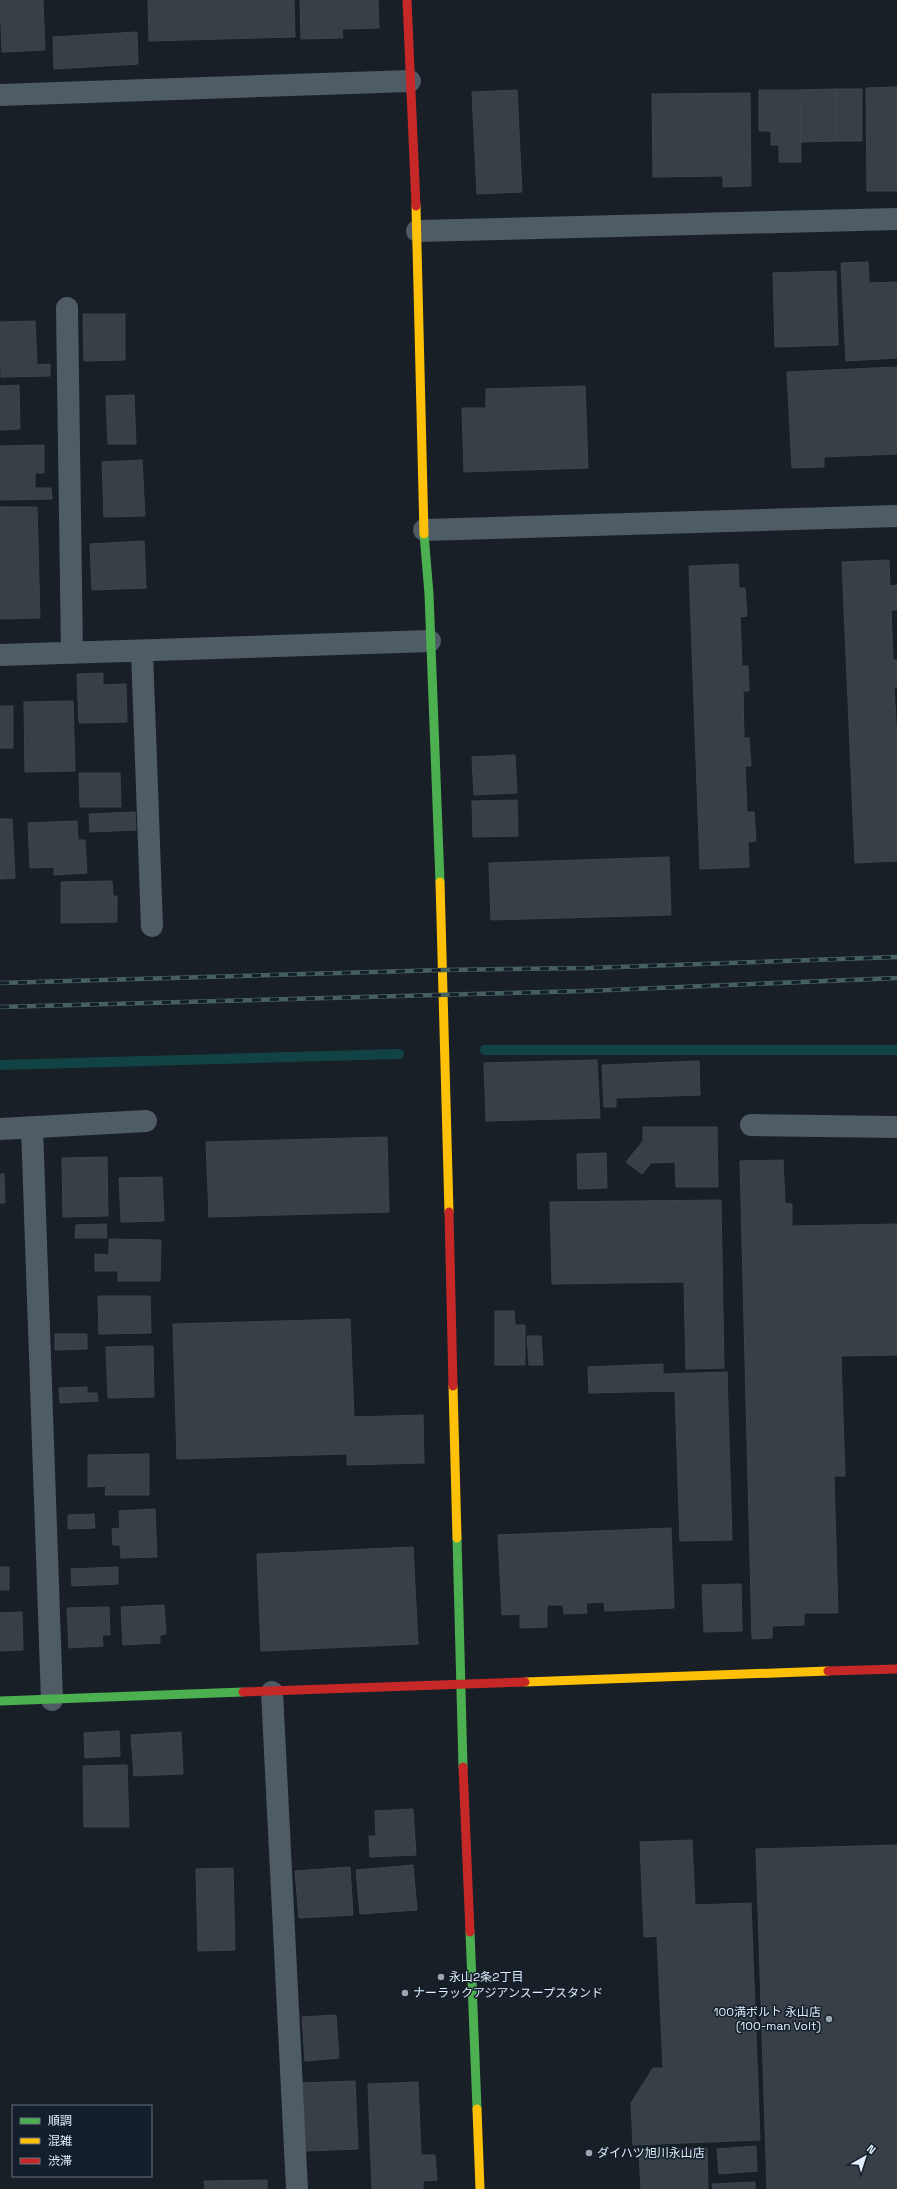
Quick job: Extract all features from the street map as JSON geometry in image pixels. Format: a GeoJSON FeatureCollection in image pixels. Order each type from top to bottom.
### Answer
{"type":"FeatureCollection","features":[{"type":"Feature","properties":{"kind":"street"},"geometry":{"type":"LineString","coordinates":[[408,0],[417,231],[424,530],[429,594],[444,993],[460,1685],[480,2189]]}},
{"type":"Feature","properties":{"kind":"street"},"geometry":{"type":"LineString","coordinates":[[0,95],[410,81]]}},
{"type":"Feature","properties":{"kind":"street"},"geometry":{"type":"LineString","coordinates":[[417,231],[897,219]]}},
{"type":"Feature","properties":{"kind":"street"},"geometry":{"type":"LineString","coordinates":[[67,308],[72,653]]}},
{"type":"Feature","properties":{"kind":"street"},"geometry":{"type":"LineString","coordinates":[[424,530],[897,516]]}},
{"type":"Feature","properties":{"kind":"street"},"geometry":{"type":"LineString","coordinates":[[0,655],[430,641]]}},
{"type":"Feature","properties":{"kind":"street"},"geometry":{"type":"LineString","coordinates":[[142,651],[152,926]]}},
{"type":"Feature","properties":{"kind":"street"},"geometry":{"type":"LineString","coordinates":[[0,1129],[146,1121]]}},
{"type":"Feature","properties":{"kind":"street"},"geometry":{"type":"LineString","coordinates":[[751,1124],[897,1127]]}},
{"type":"Feature","properties":{"kind":"street"},"geometry":{"type":"LineString","coordinates":[[32,1128],[52,1700]]}},
{"type":"Feature","properties":{"kind":"street"},"geometry":{"type":"LineString","coordinates":[[0,1701],[897,1669]]}},
{"type":"Feature","properties":{"kind":"street"},"geometry":{"type":"LineString","coordinates":[[272,1692],[297,2189]]}},
{"type":"Feature","properties":{"kind":"building"},"geometry":{"type":"Polygon","coordinates":[[[0,0],[43,0],[45,50],[2,52],[0,0]]]}},
{"type":"Feature","properties":{"kind":"building"},"geometry":{"type":"Polygon","coordinates":[[[148,0],[294,0],[295,37],[149,41],[148,0]]]}},
{"type":"Feature","properties":{"kind":"building"},"geometry":{"type":"Polygon","coordinates":[[[300,0],[378,0],[379,28],[342,29],[343,38],[301,39],[300,0]]]}},
{"type":"Feature","properties":{"kind":"building"},"geometry":{"type":"Polygon","coordinates":[[[137,32],[138,64],[54,69],[53,37],[137,32]]]}},
{"type":"Feature","properties":{"kind":"building"},"geometry":{"type":"Polygon","coordinates":[[[897,87],[897,191],[867,191],[866,88],[897,87]]]}},
{"type":"Feature","properties":{"kind":"building"},"geometry":{"type":"Polygon","coordinates":[[[836,89],[837,141],[800,142],[800,90],[836,89]]]}},
{"type":"Feature","properties":{"kind":"building"},"geometry":{"type":"Polygon","coordinates":[[[836,89],[862,89],[862,141],[837,141],[836,89]]]}},
{"type":"Feature","properties":{"kind":"building"},"geometry":{"type":"Polygon","coordinates":[[[517,90],[522,192],[477,194],[472,92],[517,90]]]}},
{"type":"Feature","properties":{"kind":"building"},"geometry":{"type":"Polygon","coordinates":[[[759,90],[800,90],[801,162],[779,162],[779,145],[771,145],[771,131],[759,131],[759,90]]]}},
{"type":"Feature","properties":{"kind":"building"},"geometry":{"type":"Polygon","coordinates":[[[750,93],[751,186],[723,187],[723,176],[653,177],[652,94],[750,93]]]}},
{"type":"Feature","properties":{"kind":"building"},"geometry":{"type":"Polygon","coordinates":[[[868,262],[869,283],[897,282],[897,358],[846,361],[841,263],[868,262]]]}},
{"type":"Feature","properties":{"kind":"building"},"geometry":{"type":"Polygon","coordinates":[[[836,271],[838,345],[775,347],[773,273],[836,271]]]}},
{"type":"Feature","properties":{"kind":"building"},"geometry":{"type":"Polygon","coordinates":[[[83,314],[125,314],[125,360],[84,361],[83,314]]]}},
{"type":"Feature","properties":{"kind":"building"},"geometry":{"type":"Polygon","coordinates":[[[35,321],[37,365],[50,364],[50,376],[1,377],[0,322],[35,321]]]}},
{"type":"Feature","properties":{"kind":"building"},"geometry":{"type":"Polygon","coordinates":[[[897,367],[897,454],[824,457],[824,467],[792,468],[787,372],[897,367]]]}},
{"type":"Feature","properties":{"kind":"building"},"geometry":{"type":"Polygon","coordinates":[[[19,385],[20,429],[0,430],[0,386],[19,385]]]}},
{"type":"Feature","properties":{"kind":"building"},"geometry":{"type":"Polygon","coordinates":[[[585,386],[588,468],[464,472],[462,408],[486,408],[486,389],[585,386]]]}},
{"type":"Feature","properties":{"kind":"building"},"geometry":{"type":"Polygon","coordinates":[[[134,395],[136,444],[108,444],[106,396],[134,395]]]}},
{"type":"Feature","properties":{"kind":"building"},"geometry":{"type":"Polygon","coordinates":[[[44,445],[44,473],[35,473],[35,488],[51,488],[52,499],[0,500],[0,446],[44,445]]]}},
{"type":"Feature","properties":{"kind":"building"},"geometry":{"type":"Polygon","coordinates":[[[142,460],[145,516],[104,517],[102,462],[142,460]]]}},
{"type":"Feature","properties":{"kind":"building"},"geometry":{"type":"Polygon","coordinates":[[[0,507],[37,507],[40,618],[0,619],[0,507]]]}},
{"type":"Feature","properties":{"kind":"building"},"geometry":{"type":"Polygon","coordinates":[[[144,541],[146,588],[92,590],[90,544],[144,541]]]}},
{"type":"Feature","properties":{"kind":"building"},"geometry":{"type":"Polygon","coordinates":[[[889,560],[890,586],[897,585],[897,610],[891,610],[893,660],[897,660],[897,687],[894,687],[897,737],[897,861],[855,863],[842,562],[889,560]]]}},
{"type":"Feature","properties":{"kind":"building"},"geometry":{"type":"Polygon","coordinates":[[[738,564],[739,588],[745,588],[747,616],[740,617],[742,666],[748,666],[749,691],[743,691],[744,738],[749,738],[751,766],[745,766],[747,812],[754,812],[756,841],[748,842],[749,867],[700,869],[689,566],[738,564]]]}},
{"type":"Feature","properties":{"kind":"building"},"geometry":{"type":"Polygon","coordinates":[[[103,673],[103,685],[126,684],[127,722],[79,723],[77,674],[103,673]]]}},
{"type":"Feature","properties":{"kind":"building"},"geometry":{"type":"Polygon","coordinates":[[[73,701],[75,771],[25,772],[24,702],[73,701]]]}},
{"type":"Feature","properties":{"kind":"building"},"geometry":{"type":"Polygon","coordinates":[[[0,706],[13,706],[13,748],[0,748],[0,706]]]}},
{"type":"Feature","properties":{"kind":"building"},"geometry":{"type":"Polygon","coordinates":[[[515,755],[517,793],[474,795],[472,757],[515,755]]]}},
{"type":"Feature","properties":{"kind":"building"},"geometry":{"type":"Polygon","coordinates":[[[79,773],[120,773],[121,807],[80,807],[79,773]]]}},
{"type":"Feature","properties":{"kind":"building"},"geometry":{"type":"Polygon","coordinates":[[[517,800],[518,836],[473,837],[472,801],[517,800]]]}},
{"type":"Feature","properties":{"kind":"building"},"geometry":{"type":"Polygon","coordinates":[[[135,812],[136,830],[90,832],[89,814],[135,812]]]}},
{"type":"Feature","properties":{"kind":"building"},"geometry":{"type":"Polygon","coordinates":[[[0,819],[12,819],[15,878],[0,879],[0,819]]]}},
{"type":"Feature","properties":{"kind":"building"},"geometry":{"type":"Polygon","coordinates":[[[77,821],[78,840],[85,840],[87,873],[54,875],[54,867],[30,868],[28,823],[77,821]]]}},
{"type":"Feature","properties":{"kind":"building"},"geometry":{"type":"Polygon","coordinates":[[[669,857],[671,915],[491,920],[489,863],[669,857]]]}},
{"type":"Feature","properties":{"kind":"building"},"geometry":{"type":"Polygon","coordinates":[[[112,881],[113,896],[117,896],[117,922],[61,923],[61,882],[112,881]]]}},
{"type":"Feature","properties":{"kind":"building"},"geometry":{"type":"Polygon","coordinates":[[[597,1060],[600,1118],[486,1121],[484,1063],[597,1060]]]}},
{"type":"Feature","properties":{"kind":"building"},"geometry":{"type":"Polygon","coordinates":[[[699,1061],[700,1095],[616,1098],[616,1107],[604,1107],[602,1065],[699,1061]]]}},
{"type":"Feature","properties":{"kind":"building"},"geometry":{"type":"Polygon","coordinates":[[[643,1127],[717,1127],[718,1187],[676,1187],[675,1162],[651,1163],[642,1174],[626,1162],[643,1141],[643,1127]]]}},
{"type":"Feature","properties":{"kind":"building"},"geometry":{"type":"Polygon","coordinates":[[[387,1137],[389,1212],[209,1217],[206,1142],[387,1137]]]}},
{"type":"Feature","properties":{"kind":"building"},"geometry":{"type":"Polygon","coordinates":[[[606,1153],[607,1188],[578,1189],[577,1154],[606,1153]]]}},
{"type":"Feature","properties":{"kind":"building"},"geometry":{"type":"Polygon","coordinates":[[[107,1157],[108,1216],[63,1217],[62,1158],[107,1157]]]}},
{"type":"Feature","properties":{"kind":"building"},"geometry":{"type":"Polygon","coordinates":[[[783,1160],[785,1203],[792,1204],[792,1226],[897,1224],[897,1355],[841,1356],[845,1476],[834,1476],[838,1613],[804,1613],[804,1625],[772,1626],[772,1638],[752,1639],[740,1161],[783,1160]]]}},
{"type":"Feature","properties":{"kind":"building"},"geometry":{"type":"Polygon","coordinates":[[[0,1174],[4,1174],[5,1203],[0,1203],[0,1174]]]}},
{"type":"Feature","properties":{"kind":"building"},"geometry":{"type":"Polygon","coordinates":[[[162,1177],[164,1221],[121,1222],[119,1178],[162,1177]]]}},
{"type":"Feature","properties":{"kind":"building"},"geometry":{"type":"Polygon","coordinates":[[[721,1200],[724,1368],[686,1369],[684,1282],[552,1284],[550,1202],[721,1200]]]}},
{"type":"Feature","properties":{"kind":"building"},"geometry":{"type":"Polygon","coordinates":[[[106,1224],[107,1238],[75,1238],[76,1225],[106,1224]]]}},
{"type":"Feature","properties":{"kind":"building"},"geometry":{"type":"Polygon","coordinates":[[[109,1239],[161,1240],[160,1281],[118,1281],[118,1271],[95,1271],[95,1254],[109,1255],[109,1239]]]}},
{"type":"Feature","properties":{"kind":"building"},"geometry":{"type":"Polygon","coordinates":[[[98,1296],[150,1296],[151,1333],[99,1334],[98,1296]]]}},
{"type":"Feature","properties":{"kind":"building"},"geometry":{"type":"Polygon","coordinates":[[[495,1311],[514,1311],[515,1325],[525,1325],[525,1365],[495,1365],[495,1311]]]}},
{"type":"Feature","properties":{"kind":"building"},"geometry":{"type":"Polygon","coordinates":[[[350,1319],[354,1417],[423,1415],[424,1463],[347,1465],[347,1454],[177,1459],[173,1324],[350,1319]]]}},
{"type":"Feature","properties":{"kind":"building"},"geometry":{"type":"Polygon","coordinates":[[[55,1334],[87,1334],[87,1349],[55,1350],[55,1334]]]}},
{"type":"Feature","properties":{"kind":"building"},"geometry":{"type":"Polygon","coordinates":[[[527,1336],[541,1336],[543,1365],[529,1365],[527,1336]]]}},
{"type":"Feature","properties":{"kind":"building"},"geometry":{"type":"Polygon","coordinates":[[[153,1346],[154,1397],[108,1398],[106,1347],[153,1346]]]}},
{"type":"Feature","properties":{"kind":"building"},"geometry":{"type":"Polygon","coordinates":[[[663,1364],[663,1374],[727,1372],[732,1540],[680,1541],[675,1391],[589,1393],[588,1367],[663,1364]]]}},
{"type":"Feature","properties":{"kind":"building"},"geometry":{"type":"Polygon","coordinates":[[[87,1387],[87,1393],[97,1393],[98,1401],[60,1403],[59,1388],[87,1387]]]}},
{"type":"Feature","properties":{"kind":"building"},"geometry":{"type":"Polygon","coordinates":[[[149,1454],[149,1495],[105,1495],[106,1486],[88,1487],[88,1455],[149,1454]]]}},
{"type":"Feature","properties":{"kind":"building"},"geometry":{"type":"Polygon","coordinates":[[[155,1509],[157,1557],[121,1558],[120,1545],[113,1545],[112,1529],[120,1528],[119,1511],[155,1509]]]}},
{"type":"Feature","properties":{"kind":"building"},"geometry":{"type":"Polygon","coordinates":[[[94,1514],[95,1528],[68,1529],[68,1515],[94,1514]]]}},
{"type":"Feature","properties":{"kind":"building"},"geometry":{"type":"Polygon","coordinates":[[[671,1528],[674,1608],[605,1611],[604,1602],[586,1603],[587,1613],[564,1614],[563,1605],[547,1605],[547,1627],[520,1628],[520,1614],[502,1615],[498,1535],[671,1528]]]}},
{"type":"Feature","properties":{"kind":"building"},"geometry":{"type":"Polygon","coordinates":[[[413,1547],[418,1644],[261,1651],[257,1554],[413,1547]]]}},
{"type":"Feature","properties":{"kind":"building"},"geometry":{"type":"Polygon","coordinates":[[[0,1567],[9,1567],[9,1590],[0,1590],[0,1567]]]}},
{"type":"Feature","properties":{"kind":"building"},"geometry":{"type":"Polygon","coordinates":[[[118,1567],[118,1584],[72,1586],[71,1569],[118,1567]]]}},
{"type":"Feature","properties":{"kind":"building"},"geometry":{"type":"Polygon","coordinates":[[[741,1584],[742,1631],[704,1632],[702,1585],[741,1584]]]}},
{"type":"Feature","properties":{"kind":"building"},"geometry":{"type":"Polygon","coordinates":[[[164,1605],[166,1634],[160,1635],[160,1643],[123,1645],[121,1607],[164,1605]]]}},
{"type":"Feature","properties":{"kind":"building"},"geometry":{"type":"Polygon","coordinates":[[[109,1607],[110,1635],[102,1635],[103,1646],[69,1648],[67,1608],[109,1607]]]}},
{"type":"Feature","properties":{"kind":"building"},"geometry":{"type":"Polygon","coordinates":[[[22,1612],[23,1650],[0,1651],[0,1613],[22,1612]]]}},
{"type":"Feature","properties":{"kind":"building"},"geometry":{"type":"Polygon","coordinates":[[[119,1731],[120,1756],[85,1758],[84,1733],[119,1731]]]}},
{"type":"Feature","properties":{"kind":"building"},"geometry":{"type":"Polygon","coordinates":[[[181,1732],[183,1774],[134,1776],[131,1735],[181,1732]]]}},
{"type":"Feature","properties":{"kind":"building"},"geometry":{"type":"Polygon","coordinates":[[[127,1765],[129,1827],[84,1827],[83,1766],[127,1765]]]}},
{"type":"Feature","properties":{"kind":"building"},"geometry":{"type":"Polygon","coordinates":[[[413,1809],[416,1855],[370,1857],[369,1836],[376,1836],[375,1811],[413,1809]]]}},
{"type":"Feature","properties":{"kind":"building"},"geometry":{"type":"Polygon","coordinates":[[[692,1840],[695,1905],[751,1903],[760,2140],[633,2145],[631,2103],[653,2068],[663,2068],[657,1936],[644,1937],[640,1842],[692,1840]]]}},
{"type":"Feature","properties":{"kind":"building","name":"100満ボルト 永山店 (100-man Volt)"},"geometry":{"type":"Polygon","coordinates":[[[897,1845],[897,2189],[767,2189],[756,1849],[897,1845]]]}},
{"type":"Feature","properties":{"kind":"building"},"geometry":{"type":"Polygon","coordinates":[[[413,1865],[417,1910],[360,1914],[356,1870],[413,1865]]]}},
{"type":"Feature","properties":{"kind":"building"},"geometry":{"type":"Polygon","coordinates":[[[350,1867],[353,1915],[299,1918],[295,1871],[350,1867]]]}},
{"type":"Feature","properties":{"kind":"building"},"geometry":{"type":"Polygon","coordinates":[[[233,1868],[235,1950],[198,1951],[196,1869],[233,1868]]]}},
{"type":"Feature","properties":{"kind":"building"},"geometry":{"type":"Polygon","coordinates":[[[336,2015],[339,2058],[305,2061],[302,2017],[336,2015]]]}},
{"type":"Feature","properties":{"kind":"building"},"geometry":{"type":"Polygon","coordinates":[[[355,2081],[358,2149],[305,2151],[302,2083],[355,2081]]]}},
{"type":"Feature","properties":{"kind":"building"},"geometry":{"type":"Polygon","coordinates":[[[418,2082],[421,2155],[435,2155],[437,2180],[423,2181],[423,2189],[372,2189],[368,2084],[418,2082]]]}},
{"type":"Feature","properties":{"kind":"building"},"geometry":{"type":"Polygon","coordinates":[[[756,2146],[757,2171],[719,2174],[717,2149],[756,2146]]]}},
{"type":"Feature","properties":{"kind":"building"},"geometry":{"type":"Polygon","coordinates":[[[707,2148],[708,2189],[641,2189],[639,2150],[707,2148]]]}},
{"type":"Feature","properties":{"kind":"building"},"geometry":{"type":"Polygon","coordinates":[[[267,2180],[267,2189],[205,2189],[204,2181],[267,2180]]]}},
{"type":"Feature","properties":{"kind":"building"},"geometry":{"type":"Polygon","coordinates":[[[755,2182],[755,2189],[713,2189],[712,2184],[755,2182]]]}},
{"type":"Feature","properties":{"kind":"waterway"},"geometry":{"type":"LineString","coordinates":[[485,1050],[897,1050]]}},
{"type":"Feature","properties":{"kind":"waterway"},"geometry":{"type":"LineString","coordinates":[[0,1065],[399,1054]]}},
{"type":"Feature","properties":{"kind":"railway"},"geometry":{"type":"LineString","coordinates":[[0,983],[443,970],[590,968],[897,957]]}},
{"type":"Feature","properties":{"kind":"railway"},"geometry":{"type":"LineString","coordinates":[[0,1007],[585,991],[897,978]]}},
{"type":"Feature","properties":{"kind":"traffic: fast"},"geometry":{"type":"LineString","coordinates":[[424,534],[429,594],[440,882]]}},
{"type":"Feature","properties":{"kind":"traffic: fast"},"geometry":{"type":"LineString","coordinates":[[457,1538],[463,1767]]}},
{"type":"Feature","properties":{"kind":"traffic: fast"},"geometry":{"type":"LineString","coordinates":[[0,1701],[243,1692]]}},
{"type":"Feature","properties":{"kind":"traffic: fast"},"geometry":{"type":"LineString","coordinates":[[470,1932],[477,2109]]}},
{"type":"Feature","properties":{"kind":"traffic: slow"},"geometry":{"type":"LineString","coordinates":[[416,206],[424,534]]}},
{"type":"Feature","properties":{"kind":"traffic: slow"},"geometry":{"type":"LineString","coordinates":[[440,882],[449,1212]]}},
{"type":"Feature","properties":{"kind":"traffic: slow"},"geometry":{"type":"LineString","coordinates":[[453,1386],[457,1538]]}},
{"type":"Feature","properties":{"kind":"traffic: slow"},"geometry":{"type":"LineString","coordinates":[[525,1682],[828,1671]]}},
{"type":"Feature","properties":{"kind":"traffic: slow"},"geometry":{"type":"LineString","coordinates":[[477,2109],[480,2189]]}},
{"type":"Feature","properties":{"kind":"traffic: jam"},"geometry":{"type":"LineString","coordinates":[[407,0],[416,206]]}},
{"type":"Feature","properties":{"kind":"traffic: jam"},"geometry":{"type":"LineString","coordinates":[[449,1212],[453,1386]]}},
{"type":"Feature","properties":{"kind":"traffic: jam"},"geometry":{"type":"LineString","coordinates":[[828,1671],[897,1669]]}},
{"type":"Feature","properties":{"kind":"traffic: jam"},"geometry":{"type":"LineString","coordinates":[[243,1692],[525,1682]]}},
{"type":"Feature","properties":{"kind":"traffic: jam"},"geometry":{"type":"LineString","coordinates":[[463,1767],[470,1932]]}},
{"type":"Feature","properties":{"kind":"place","name":"永山2条2丁目"},"geometry":{"type":"Point","coordinates":[441,1977]}},
{"type":"Feature","properties":{"kind":"place","name":"ナーラックアジアンスープスタンド"},"geometry":{"type":"Point","coordinates":[405,1993]}},
{"type":"Feature","properties":{"kind":"place","name":"100満ボルト 永山店 (100-man Volt)"},"geometry":{"type":"Point","coordinates":[829,2019]}},
{"type":"Feature","properties":{"kind":"place","name":"ダイハツ旭川永山店"},"geometry":{"type":"Point","coordinates":[589,2153]}}]}
